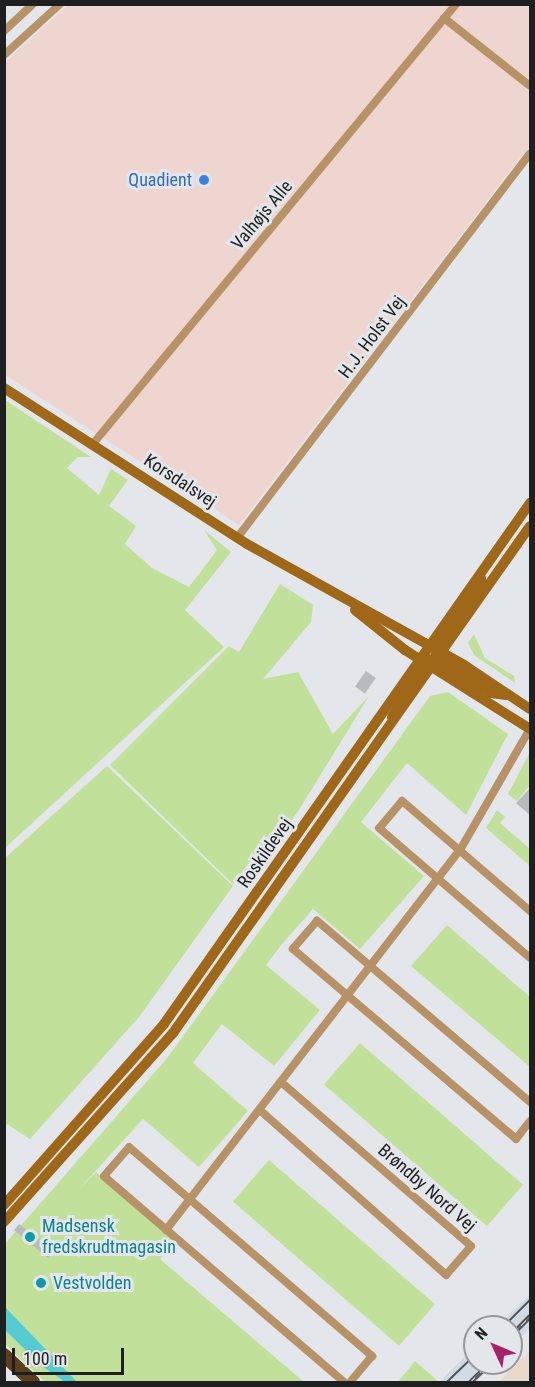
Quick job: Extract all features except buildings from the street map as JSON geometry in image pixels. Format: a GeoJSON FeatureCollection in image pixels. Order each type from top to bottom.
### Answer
{"type":"FeatureCollection","features":[{"type":"Feature","properties":{"kind":"highway"},"geometry":{"type":"LineString","coordinates":[[4,1355],[33,1383]]}},
{"type":"Feature","properties":{"kind":"highway"},"geometry":{"type":"LineString","coordinates":[[4,1368],[21,1383]]}},
{"type":"Feature","properties":{"kind":"main road","name":"Korsdalsvej"},"geometry":{"type":"LineString","coordinates":[[4,388],[237,538],[340,598],[431,656]]}},
{"type":"Feature","properties":{"kind":"main road","name":"Roskildevej"},"geometry":{"type":"LineString","coordinates":[[4,1222],[173,1033],[384,737],[491,558],[531,503]]}},
{"type":"Feature","properties":{"kind":"main road","name":"Roskildevej"},"geometry":{"type":"LineString","coordinates":[[4,1205],[164,1024],[431,656],[531,526]]}},
{"type":"Feature","properties":{"kind":"main road","name":"Korsdalsvej"},"geometry":{"type":"LineString","coordinates":[[340,598],[356,611],[431,656]]}},
{"type":"Feature","properties":{"kind":"main road"},"geometry":{"type":"LineString","coordinates":[[431,656],[510,695],[531,709]]}},
{"type":"Feature","properties":{"kind":"main road"},"geometry":{"type":"LineString","coordinates":[[431,656],[531,729]]}},
{"type":"Feature","properties":{"kind":"street"},"geometry":{"type":"LineString","coordinates":[[4,55],[60,4]]}},
{"type":"Feature","properties":{"kind":"street","name":"Valhøjs Alle"},"geometry":{"type":"LineString","coordinates":[[92,444],[456,4]]}},
{"type":"Feature","properties":{"kind":"street"},"geometry":{"type":"LineString","coordinates":[[4,31],[31,5]]}},
{"type":"Feature","properties":{"kind":"street"},"geometry":{"type":"LineString","coordinates":[[444,18],[531,86]]}},
{"type":"Feature","properties":{"kind":"street","name":"H.J. Holst Vej"},"geometry":{"type":"LineString","coordinates":[[237,538],[531,154]]}},
{"type":"Feature","properties":{"kind":"street"},"geometry":{"type":"LineString","coordinates":[[166,1230],[262,1112],[460,850],[531,729]]}},
{"type":"Feature","properties":{"kind":"street"},"geometry":{"type":"LineString","coordinates":[[531,911],[402,801],[379,828],[531,958]]}},
{"type":"Feature","properties":{"kind":"street"},"geometry":{"type":"LineString","coordinates":[[531,1102],[317,921],[293,950],[516,1139],[531,1121]]}},
{"type":"Feature","properties":{"kind":"street","name":"Brøndby Nord Vej"},"geometry":{"type":"LineString","coordinates":[[262,1112],[446,1275],[471,1246],[283,1084]]}},
{"type":"Feature","properties":{"kind":"street"},"geometry":{"type":"LineString","coordinates":[[344,1383],[104,1176],[129,1147],[372,1356],[350,1383]]}},
{"type":"Feature","properties":{"kind":"shaded area"},"geometry":{"type":"Polygon","coordinates":[[[68,5],[530,5],[530,145],[239,525],[5,375],[5,62],[68,5]]]}},
{"type":"Feature","properties":{"kind":"shaded area"},"geometry":{"type":"Polygon","coordinates":[[[530,1294],[530,1328],[523,1335],[523,1315],[508,1315],[530,1294]]]}},
{"type":"Feature","properties":{"kind":"shaded area"},"geometry":{"type":"Polygon","coordinates":[[[530,1351],[530,1382],[499,1382],[506,1375],[523,1375],[523,1358],[530,1351]]]}},
{"type":"Feature","properties":{"kind":"shaded area"},"geometry":{"type":"Polygon","coordinates":[[[463,1359],[463,1375],[482,1375],[475,1382],[439,1382],[463,1359]]]}},
{"type":"Feature","properties":{"kind":"green space"},"geometry":{"type":"Polygon","coordinates":[[[5,400],[91,457],[78,457],[67,468],[99,495],[111,469],[128,480],[109,506],[136,526],[125,544],[152,568],[189,587],[217,550],[204,530],[231,552],[185,610],[224,647],[5,848],[5,400]]]}},
{"type":"Feature","properties":{"kind":"green space"},"geometry":{"type":"Polygon","coordinates":[[[280,584],[313,605],[311,622],[263,679],[298,672],[333,734],[369,696],[299,810],[291,821],[282,819],[233,884],[110,765],[229,646],[239,652],[280,584]]]}},
{"type":"Feature","properties":{"kind":"green space"},"geometry":{"type":"Polygon","coordinates":[[[474,634],[485,658],[514,676],[515,683],[474,655],[468,643],[474,634]]]}},
{"type":"Feature","properties":{"kind":"green space"},"geometry":{"type":"Polygon","coordinates":[[[448,692],[508,734],[466,815],[407,763],[361,822],[424,876],[360,949],[313,909],[282,944],[266,965],[320,1010],[274,1066],[222,1024],[193,1063],[248,1111],[199,1167],[143,1119],[79,1189],[96,1172],[175,1242],[160,1259],[304,1382],[45,1382],[5,1344],[4,1245],[168,1057],[430,696],[448,692]]]}},
{"type":"Feature","properties":{"kind":"green space"},"geometry":{"type":"Polygon","coordinates":[[[530,752],[530,785],[517,801],[508,794],[530,752]]]}},
{"type":"Feature","properties":{"kind":"green space"},"geometry":{"type":"Polygon","coordinates":[[[107,766],[233,886],[139,1017],[30,1139],[5,1123],[5,858],[107,766]]]}},
{"type":"Feature","properties":{"kind":"green space"},"geometry":{"type":"Polygon","coordinates":[[[497,810],[505,817],[500,823],[530,849],[530,866],[486,828],[497,810]]]}},
{"type":"Feature","properties":{"kind":"green space"},"geometry":{"type":"Polygon","coordinates":[[[447,925],[530,997],[530,1067],[411,966],[447,925]]]}},
{"type":"Feature","properties":{"kind":"green space"},"geometry":{"type":"Polygon","coordinates":[[[360,1043],[523,1185],[487,1226],[324,1085],[360,1043]]]}},
{"type":"Feature","properties":{"kind":"green space"},"geometry":{"type":"Polygon","coordinates":[[[269,1160],[435,1304],[399,1346],[233,1202],[269,1160]]]}},
{"type":"Feature","properties":{"kind":"green space"},"geometry":{"type":"Polygon","coordinates":[[[415,1361],[439,1382],[398,1382],[415,1361]]]}},
{"type":"Feature","properties":{"kind":"water"},"geometry":{"type":"Polygon","coordinates":[[[4,1307],[77,1382],[65,1382],[42,1366],[5,1330],[4,1307]]]}},
{"type":"Feature","properties":{"kind":"tram line"},"geometry":{"type":"LineString","coordinates":[[515,1315],[530,1300]]}},
{"type":"Feature","properties":{"kind":"tram line"},"geometry":{"type":"LineString","coordinates":[[447,1382],[463,1367]]}},
{"type":"Feature","properties":{"kind":"railway"},"geometry":{"type":"LineString","coordinates":[[523,1323],[530,1316]]}},
{"type":"Feature","properties":{"kind":"railway"},"geometry":{"type":"LineString","coordinates":[[470,1382],[477,1375]]}},
{"type":"Feature","properties":{"kind":"place","name":"Quadient"},"geometry":{"type":"Point","coordinates":[204,180]}},
{"type":"Feature","properties":{"kind":"place","name":"Madsensk fredskrudtmagasin"},"geometry":{"type":"Point","coordinates":[30,1237]}},
{"type":"Feature","properties":{"kind":"place","name":"Vestvolden"},"geometry":{"type":"Point","coordinates":[41,1283]}}]}
